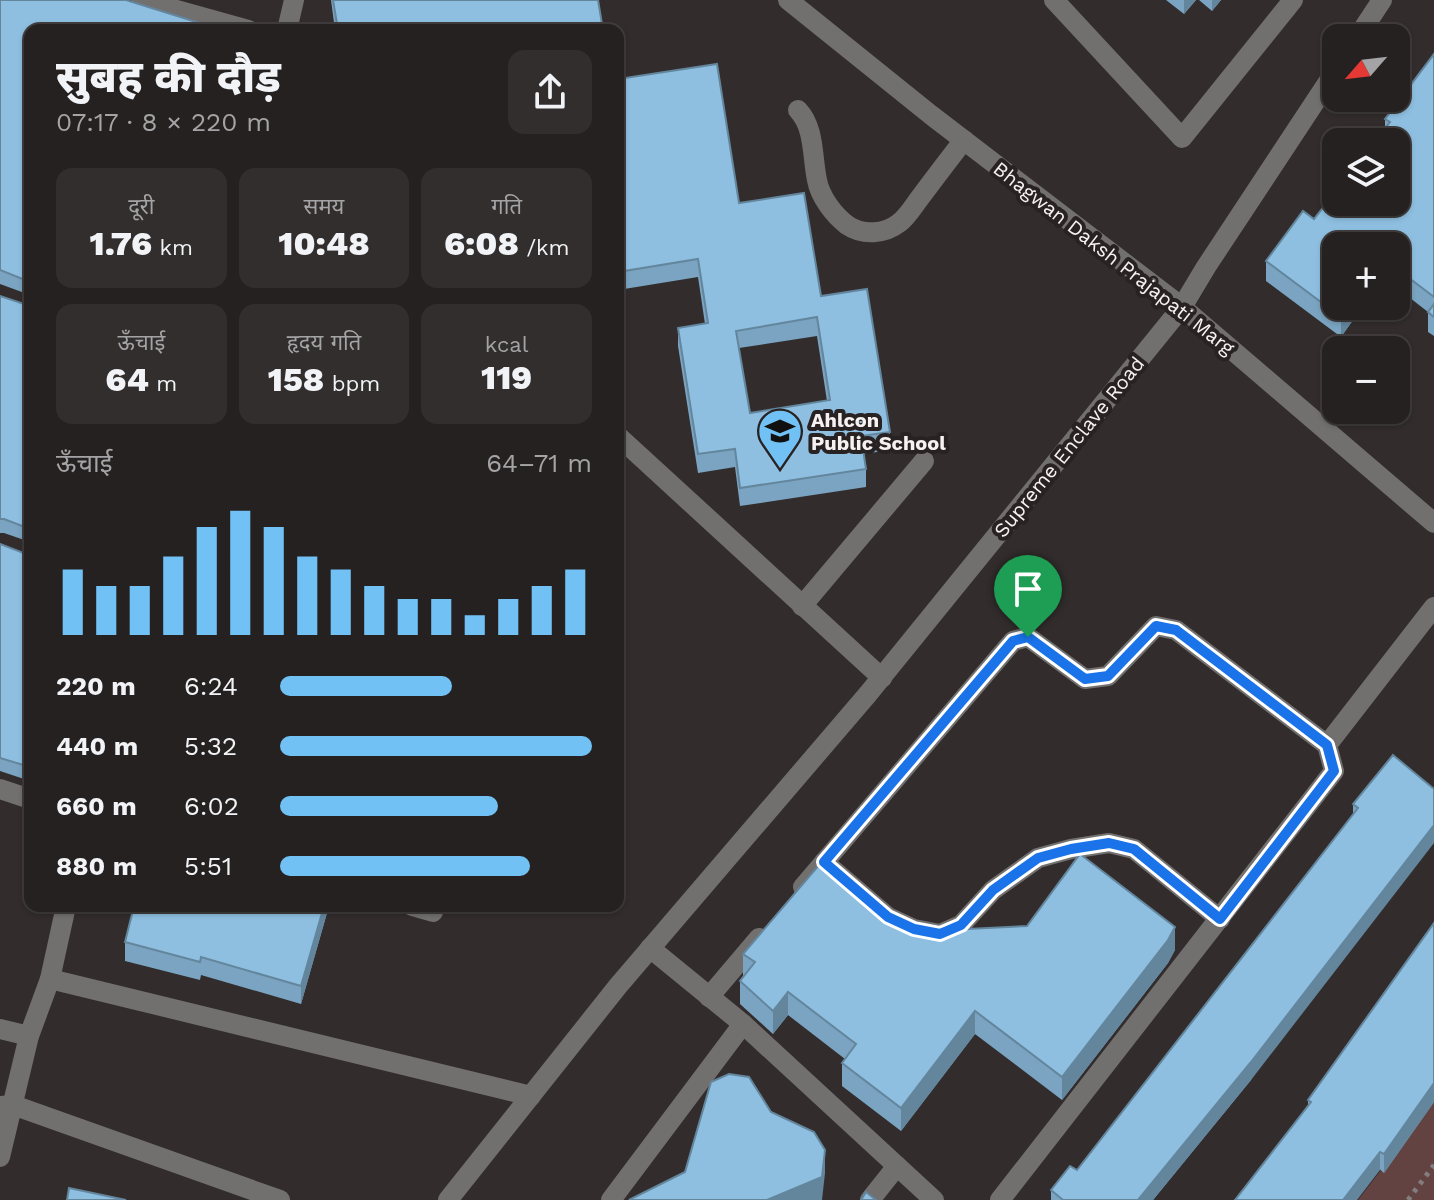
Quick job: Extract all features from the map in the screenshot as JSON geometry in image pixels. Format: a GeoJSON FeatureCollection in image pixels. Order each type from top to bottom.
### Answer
{"type":"FeatureCollection","features":[{"type":"Feature","properties":{"kind":"street"},"geometry":{"type":"LineString","coordinates":[[141,0],[227,24]]}},
{"type":"Feature","properties":{"kind":"street"},"geometry":{"type":"LineString","coordinates":[[288,24],[294,0]]}},
{"type":"Feature","properties":{"kind":"street","name":"Bhagwan Daksh Prajapati Marg"},"geometry":{"type":"LineString","coordinates":[[788,0],[1182,307],[1430,513]]}},
{"type":"Feature","properties":{"kind":"street"},"geometry":{"type":"LineString","coordinates":[[1054,0],[1182,138],[1293,0]]}},
{"type":"Feature","properties":{"kind":"street"},"geometry":{"type":"LineString","coordinates":[[1366,24],[1382,0]]}},
{"type":"Feature","properties":{"kind":"street","name":"Supreme Enclave Road"},"geometry":{"type":"LineString","coordinates":[[448,1200],[618,986],[882,678],[1182,307],[1322,91]]}},
{"type":"Feature","properties":{"kind":"street"},"geometry":{"type":"LineString","coordinates":[[798,110],[805,118],[813,147],[817,183],[828,204],[840,220],[866,233],[888,230],[903,221],[964,140]]}},
{"type":"Feature","properties":{"kind":"street"},"geometry":{"type":"LineString","coordinates":[[624,442],[882,678]]}},
{"type":"Feature","properties":{"kind":"street"},"geometry":{"type":"LineString","coordinates":[[802,606],[924,461]]}},
{"type":"Feature","properties":{"kind":"street"},"geometry":{"type":"LineString","coordinates":[[1327,745],[1434,607]]}},
{"type":"Feature","properties":{"kind":"street"},"geometry":{"type":"LineString","coordinates":[[709,997],[1013,641],[1028,637],[1085,679],[1108,676],[1156,626],[1176,630],[1327,745],[1334,771],[1000,1200]]}},
{"type":"Feature","properties":{"kind":"street"},"geometry":{"type":"LineString","coordinates":[[0,789],[24,797]]}},
{"type":"Feature","properties":{"kind":"street"},"geometry":{"type":"LineString","coordinates":[[824,862],[888,917],[914,929],[940,934],[961,925],[993,890],[1038,858],[1109,843],[1134,849],[1220,919]]}},
{"type":"Feature","properties":{"kind":"street"},"geometry":{"type":"LineString","coordinates":[[0,1157],[6,1106],[50,979],[65,912]]}},
{"type":"Feature","properties":{"kind":"street"},"geometry":{"type":"LineString","coordinates":[[650,948],[743,1024],[934,1200]]}},
{"type":"Feature","properties":{"kind":"street"},"geometry":{"type":"LineString","coordinates":[[50,979],[531,1096]]}},
{"type":"Feature","properties":{"kind":"street"},"geometry":{"type":"LineString","coordinates":[[611,1200],[743,1024]]}},
{"type":"Feature","properties":{"kind":"street"},"geometry":{"type":"LineString","coordinates":[[0,1029],[29,1036]]}},
{"type":"Feature","properties":{"kind":"street"},"geometry":{"type":"LineString","coordinates":[[6,1106],[280,1200]]}},
{"type":"Feature","properties":{"kind":"street"},"geometry":{"type":"LineString","coordinates":[[870,1200],[897,1166]]}},
{"type":"Feature","properties":{"kind":"path"},"geometry":{"type":"LineString","coordinates":[[1408,1200],[1434,1165]]}},
{"type":"Feature","properties":{"kind":"shaded area"},"geometry":{"type":"Polygon","coordinates":[[[1434,1101],[1434,1200],[1358,1200],[1434,1101]]]}},
{"type":"Feature","properties":{"kind":"building"},"geometry":{"type":"Polygon","coordinates":[[[0,0],[126,0],[203,24],[24,24],[24,280],[0,270],[0,0]]]}},
{"type":"Feature","properties":{"kind":"building"},"geometry":{"type":"Polygon","coordinates":[[[333,0],[598,0],[602,24],[337,24],[333,0]]]}},
{"type":"Feature","properties":{"kind":"building"},"geometry":{"type":"Polygon","coordinates":[[[1434,54],[1434,297],[1410,279],[1410,232],[1322,232],[1322,303],[1266,261],[1303,211],[1314,219],[1322,209],[1322,216],[1410,216],[1410,128],[1385,128],[1390,122],[1385,119],[1390,112],[1410,112],[1410,86],[1434,54]]]}},
{"type":"Feature","properties":{"kind":"building"},"geometry":{"type":"Polygon","coordinates":[[[717,64],[739,203],[804,193],[821,296],[867,289],[890,432],[861,436],[866,469],[740,488],[735,449],[698,454],[678,328],[708,323],[698,259],[624,271],[624,78],[717,64]],[[817,317],[736,331],[750,413],[830,400],[817,317]]]}},
{"type":"Feature","properties":{"kind":"building"},"geometry":{"type":"Polygon","coordinates":[[[0,296],[24,304],[24,527],[0,519],[0,296]]]}},
{"type":"Feature","properties":{"kind":"building"},"geometry":{"type":"Polygon","coordinates":[[[0,544],[24,553],[24,765],[0,758],[0,544]]]}},
{"type":"Feature","properties":{"kind":"building"},"geometry":{"type":"Polygon","coordinates":[[[1393,755],[1434,789],[1434,825],[1251,1062],[1138,1200],[1063,1200],[1051,1190],[1070,1166],[1077,1170],[1358,808],[1353,804],[1393,755]]]}},
{"type":"Feature","properties":{"kind":"building"},"geometry":{"type":"Polygon","coordinates":[[[1080,854],[1175,927],[1062,1077],[975,1011],[901,1108],[842,1063],[856,1044],[788,992],[773,1011],[740,981],[755,962],[743,954],[819,865],[906,932],[1027,926],[1080,854]]]}},
{"type":"Feature","properties":{"kind":"building"},"geometry":{"type":"Polygon","coordinates":[[[132,912],[322,912],[301,986],[201,957],[200,962],[125,942],[132,912]]]}},
{"type":"Feature","properties":{"kind":"building"},"geometry":{"type":"Polygon","coordinates":[[[1434,923],[1434,1083],[1384,1154],[1380,1152],[1343,1200],[1235,1200],[1311,1102],[1308,1100],[1434,923]]]}},
{"type":"Feature","properties":{"kind":"building"},"geometry":{"type":"Polygon","coordinates":[[[729,1074],[749,1077],[771,1112],[814,1132],[825,1150],[822,1177],[767,1200],[629,1200],[685,1172],[711,1082],[729,1074]]]}},
{"type":"Feature","properties":{"kind":"building"},"geometry":{"type":"Polygon","coordinates":[[[69,1188],[126,1200],[67,1200],[69,1188]]]}},
{"type":"Feature","properties":{"kind":"building"},"geometry":{"type":"Polygon","coordinates":[[[866,1192],[876,1200],[861,1200],[866,1192]]]}},
{"type":"Feature","properties":{"kind":"place","name":"Ahlcon Public School"},"geometry":{"type":"Point","coordinates":[780,470]}},
{"type":"Feature","properties":{"kind":"route"},"geometry":{"type":"LineString","coordinates":[[1156,626],[1176,630],[1327,745],[1334,771],[1220,919],[1134,849],[1109,843],[1038,858],[993,890],[961,925],[940,934],[914,929],[888,917],[824,862],[1013,641],[1028,637],[1085,679],[1108,676],[1156,626]]}}]}
